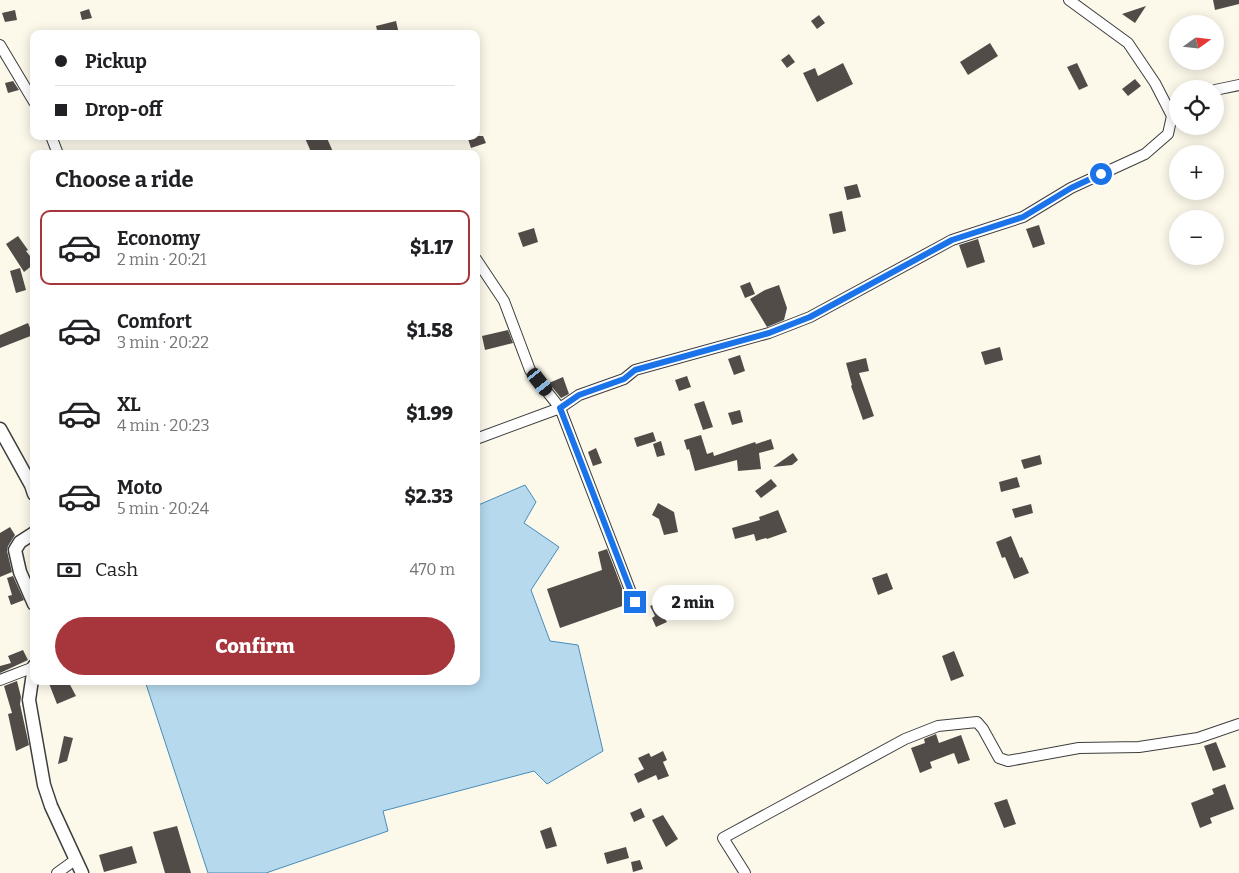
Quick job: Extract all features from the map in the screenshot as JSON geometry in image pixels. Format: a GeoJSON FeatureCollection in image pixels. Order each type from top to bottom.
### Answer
{"type":"FeatureCollection","features":[{"type":"Feature","properties":{"kind":"street"},"geometry":{"type":"LineString","coordinates":[[1069,0],[1128,43],[1155,83],[1169,110]]}},
{"type":"Feature","properties":{"kind":"street"},"geometry":{"type":"LineString","coordinates":[[0,45],[30,95]]}},
{"type":"Feature","properties":{"kind":"street"},"geometry":{"type":"LineString","coordinates":[[1224,88],[1239,85]]}},
{"type":"Feature","properties":{"kind":"street"},"geometry":{"type":"LineString","coordinates":[[480,438],[560,408],[579,395],[624,379],[635,370],[769,333],[802,320],[952,240],[1023,217],[1071,188],[1145,154],[1168,134],[1169,130]]}},
{"type":"Feature","properties":{"kind":"street"},"geometry":{"type":"LineString","coordinates":[[480,265],[504,301],[530,370],[560,408],[635,602]]}},
{"type":"Feature","properties":{"kind":"street"},"geometry":{"type":"LineString","coordinates":[[0,429],[30,482]]}},
{"type":"Feature","properties":{"kind":"street"},"geometry":{"type":"LineString","coordinates":[[30,536],[20,542],[15,550],[20,572],[30,595]]}},
{"type":"Feature","properties":{"kind":"street"},"geometry":{"type":"LineString","coordinates":[[0,680],[30,669]]}},
{"type":"Feature","properties":{"kind":"street"},"geometry":{"type":"LineString","coordinates":[[31,685],[29,700],[44,785],[51,806],[82,873]]}},
{"type":"Feature","properties":{"kind":"street"},"geometry":{"type":"LineString","coordinates":[[745,873],[723,838],[905,739],[938,726],[977,722],[999,758],[1008,761],[1080,748],[1139,747],[1198,738],[1239,724]]}},
{"type":"Feature","properties":{"kind":"street"},"geometry":{"type":"LineString","coordinates":[[56,873],[75,860]]}},
{"type":"Feature","properties":{"kind":"water"},"geometry":{"type":"Polygon","coordinates":[[[525,485],[536,502],[524,523],[559,547],[531,590],[550,641],[578,645],[603,751],[547,784],[534,771],[383,811],[388,831],[266,873],[208,873],[146,685],[480,685],[480,504],[525,485]]]}},
{"type":"Feature","properties":{"kind":"building"},"geometry":{"type":"Polygon","coordinates":[[[1213,0],[1239,0],[1239,4],[1215,10],[1213,0]]]}},
{"type":"Feature","properties":{"kind":"building"},"geometry":{"type":"Polygon","coordinates":[[[1146,6],[1135,23],[1122,14],[1146,6]]]}},
{"type":"Feature","properties":{"kind":"building"},"geometry":{"type":"Polygon","coordinates":[[[89,9],[92,18],[82,20],[80,12],[89,9]]]}},
{"type":"Feature","properties":{"kind":"building"},"geometry":{"type":"Polygon","coordinates":[[[15,10],[17,20],[5,22],[2,13],[15,10]]]}},
{"type":"Feature","properties":{"kind":"building"},"geometry":{"type":"Polygon","coordinates":[[[819,15],[825,23],[817,29],[811,21],[819,15]]]}},
{"type":"Feature","properties":{"kind":"building"},"geometry":{"type":"Polygon","coordinates":[[[396,21],[398,30],[377,30],[376,26],[396,21]]]}},
{"type":"Feature","properties":{"kind":"building"},"geometry":{"type":"Polygon","coordinates":[[[990,43],[998,56],[968,75],[960,62],[990,43]]]}},
{"type":"Feature","properties":{"kind":"building"},"geometry":{"type":"Polygon","coordinates":[[[789,54],[795,62],[787,68],[781,60],[789,54]]]}},
{"type":"Feature","properties":{"kind":"building"},"geometry":{"type":"Polygon","coordinates":[[[843,63],[853,84],[817,102],[803,73],[815,68],[818,76],[843,63]]]}},
{"type":"Feature","properties":{"kind":"building"},"geometry":{"type":"Polygon","coordinates":[[[1077,63],[1088,86],[1079,90],[1067,67],[1077,63]]]}},
{"type":"Feature","properties":{"kind":"building"},"geometry":{"type":"Polygon","coordinates":[[[1135,79],[1141,86],[1128,96],[1122,89],[1135,79]]]}},
{"type":"Feature","properties":{"kind":"building"},"geometry":{"type":"Polygon","coordinates":[[[13,81],[19,90],[8,93],[5,83],[13,81]]]}},
{"type":"Feature","properties":{"kind":"building"},"geometry":{"type":"Polygon","coordinates":[[[480,136],[483,136],[486,143],[471,148],[468,140],[480,140],[480,136]]]}},
{"type":"Feature","properties":{"kind":"building"},"geometry":{"type":"Polygon","coordinates":[[[306,140],[328,140],[332,150],[310,150],[306,140]]]}},
{"type":"Feature","properties":{"kind":"building"},"geometry":{"type":"Polygon","coordinates":[[[857,184],[861,197],[847,200],[844,187],[857,184]]]}},
{"type":"Feature","properties":{"kind":"building"},"geometry":{"type":"Polygon","coordinates":[[[842,211],[846,231],[833,234],[829,214],[842,211]]]}},
{"type":"Feature","properties":{"kind":"building"},"geometry":{"type":"Polygon","coordinates":[[[1039,225],[1045,244],[1033,248],[1026,229],[1039,225]]]}},
{"type":"Feature","properties":{"kind":"building"},"geometry":{"type":"Polygon","coordinates":[[[534,228],[538,242],[523,247],[518,233],[534,228]]]}},
{"type":"Feature","properties":{"kind":"building"},"geometry":{"type":"Polygon","coordinates":[[[18,236],[28,250],[26,251],[30,256],[30,267],[24,272],[6,244],[18,236]]]}},
{"type":"Feature","properties":{"kind":"building"},"geometry":{"type":"Polygon","coordinates":[[[978,239],[985,262],[967,268],[959,245],[978,239]]]}},
{"type":"Feature","properties":{"kind":"building"},"geometry":{"type":"Polygon","coordinates":[[[20,268],[26,290],[16,293],[10,271],[20,268]]]}},
{"type":"Feature","properties":{"kind":"building"},"geometry":{"type":"Polygon","coordinates":[[[750,282],[755,294],[745,298],[740,286],[750,282]]]}},
{"type":"Feature","properties":{"kind":"building"},"geometry":{"type":"Polygon","coordinates":[[[779,285],[787,308],[784,320],[767,327],[750,299],[765,290],[779,285]]]}},
{"type":"Feature","properties":{"kind":"building"},"geometry":{"type":"Polygon","coordinates":[[[28,323],[30,328],[30,336],[0,348],[0,335],[28,323]]]}},
{"type":"Feature","properties":{"kind":"building"},"geometry":{"type":"Polygon","coordinates":[[[508,330],[513,343],[485,350],[482,336],[508,330]]]}},
{"type":"Feature","properties":{"kind":"building"},"geometry":{"type":"Polygon","coordinates":[[[1000,347],[1003,360],[985,365],[981,352],[1000,347]]]}},
{"type":"Feature","properties":{"kind":"building"},"geometry":{"type":"Polygon","coordinates":[[[740,355],[745,371],[734,375],[728,359],[740,355]]]}},
{"type":"Feature","properties":{"kind":"building"},"geometry":{"type":"Polygon","coordinates":[[[866,358],[869,371],[859,373],[874,416],[863,420],[851,386],[846,363],[866,358]]]}},
{"type":"Feature","properties":{"kind":"building"},"geometry":{"type":"Polygon","coordinates":[[[687,376],[691,387],[679,391],[675,380],[687,376]]]}},
{"type":"Feature","properties":{"kind":"building"},"geometry":{"type":"Polygon","coordinates":[[[563,377],[569,394],[561,398],[549,383],[563,377]]]}},
{"type":"Feature","properties":{"kind":"building"},"geometry":{"type":"Polygon","coordinates":[[[704,401],[713,427],[703,430],[694,404],[704,401]]]}},
{"type":"Feature","properties":{"kind":"building"},"geometry":{"type":"Polygon","coordinates":[[[740,410],[743,422],[732,425],[728,413],[740,410]]]}},
{"type":"Feature","properties":{"kind":"building"},"geometry":{"type":"Polygon","coordinates":[[[653,432],[656,441],[637,447],[634,438],[653,432]]]}},
{"type":"Feature","properties":{"kind":"building"},"geometry":{"type":"Polygon","coordinates":[[[701,435],[707,454],[713,452],[714,456],[755,442],[756,444],[771,439],[774,449],[759,453],[761,469],[738,471],[737,460],[695,471],[689,449],[687,450],[684,440],[701,435]]]}},
{"type":"Feature","properties":{"kind":"building"},"geometry":{"type":"Polygon","coordinates":[[[661,441],[665,455],[657,457],[653,444],[661,441]]]}},
{"type":"Feature","properties":{"kind":"building"},"geometry":{"type":"Polygon","coordinates":[[[596,448],[602,463],[593,466],[588,452],[596,448]]]}},
{"type":"Feature","properties":{"kind":"building"},"geometry":{"type":"Polygon","coordinates":[[[793,453],[798,460],[792,465],[773,467],[793,453]]]}},
{"type":"Feature","properties":{"kind":"building"},"geometry":{"type":"Polygon","coordinates":[[[1040,455],[1042,464],[1024,469],[1021,460],[1040,455]]]}},
{"type":"Feature","properties":{"kind":"building"},"geometry":{"type":"Polygon","coordinates":[[[1017,477],[1020,487],[1001,492],[999,482],[1017,477]]]}},
{"type":"Feature","properties":{"kind":"building"},"geometry":{"type":"Polygon","coordinates":[[[771,479],[777,486],[761,498],[755,491],[771,479]]]}},
{"type":"Feature","properties":{"kind":"building"},"geometry":{"type":"Polygon","coordinates":[[[658,503],[674,512],[678,532],[664,535],[659,519],[652,515],[658,503]]]}},
{"type":"Feature","properties":{"kind":"building"},"geometry":{"type":"Polygon","coordinates":[[[1031,504],[1033,513],[1015,518],[1012,509],[1031,504]]]}},
{"type":"Feature","properties":{"kind":"building"},"geometry":{"type":"Polygon","coordinates":[[[778,510],[787,532],[756,541],[754,534],[735,539],[732,528],[760,520],[759,517],[778,510]]]}},
{"type":"Feature","properties":{"kind":"building"},"geometry":{"type":"Polygon","coordinates":[[[10,527],[15,535],[7,551],[12,572],[0,577],[0,533],[10,527]]]}},
{"type":"Feature","properties":{"kind":"building"},"geometry":{"type":"Polygon","coordinates":[[[1011,536],[1020,558],[1022,557],[1029,573],[1014,579],[1005,557],[1002,558],[996,542],[1011,536]]]}},
{"type":"Feature","properties":{"kind":"building"},"geometry":{"type":"Polygon","coordinates":[[[607,549],[628,604],[560,628],[547,589],[602,570],[598,552],[607,549]]]}},
{"type":"Feature","properties":{"kind":"building"},"geometry":{"type":"Polygon","coordinates":[[[887,573],[893,589],[878,595],[872,578],[887,573]]]}},
{"type":"Feature","properties":{"kind":"building"},"geometry":{"type":"Polygon","coordinates":[[[13,576],[24,600],[11,605],[8,596],[12,595],[7,578],[13,576]]]}},
{"type":"Feature","properties":{"kind":"building"},"geometry":{"type":"Polygon","coordinates":[[[661,601],[664,608],[679,602],[683,611],[665,619],[667,622],[656,627],[652,618],[655,616],[650,606],[661,601]]]}},
{"type":"Feature","properties":{"kind":"building"},"geometry":{"type":"Polygon","coordinates":[[[23,650],[28,660],[0,673],[0,666],[11,663],[8,656],[23,650]]]}},
{"type":"Feature","properties":{"kind":"building"},"geometry":{"type":"Polygon","coordinates":[[[954,651],[964,676],[951,681],[942,656],[954,651]]]}},
{"type":"Feature","properties":{"kind":"building"},"geometry":{"type":"Polygon","coordinates":[[[17,681],[29,745],[16,751],[8,714],[12,713],[4,686],[17,681]]]}},
{"type":"Feature","properties":{"kind":"building"},"geometry":{"type":"Polygon","coordinates":[[[50,685],[70,685],[76,696],[57,704],[50,685]]]}},
{"type":"Feature","properties":{"kind":"building"},"geometry":{"type":"Polygon","coordinates":[[[936,734],[939,743],[961,735],[970,760],[958,764],[954,753],[930,762],[932,768],[920,773],[911,748],[925,743],[924,739],[936,734]]]}},
{"type":"Feature","properties":{"kind":"building"},"geometry":{"type":"Polygon","coordinates":[[[64,736],[73,738],[67,761],[58,764],[64,736]]]}},
{"type":"Feature","properties":{"kind":"building"},"geometry":{"type":"Polygon","coordinates":[[[1216,742],[1226,767],[1213,771],[1204,746],[1216,742]]]}},
{"type":"Feature","properties":{"kind":"building"},"geometry":{"type":"Polygon","coordinates":[[[663,751],[667,760],[663,762],[669,776],[658,780],[656,775],[638,783],[634,774],[644,769],[638,758],[649,753],[651,757],[663,751]]]}},
{"type":"Feature","properties":{"kind":"building"},"geometry":{"type":"Polygon","coordinates":[[[1225,784],[1234,809],[1210,818],[1212,823],[1200,828],[1191,803],[1214,794],[1212,789],[1225,784]]]}},
{"type":"Feature","properties":{"kind":"building"},"geometry":{"type":"Polygon","coordinates":[[[1007,799],[1016,824],[1004,828],[994,803],[1007,799]]]}},
{"type":"Feature","properties":{"kind":"building"},"geometry":{"type":"Polygon","coordinates":[[[641,808],[645,817],[634,822],[630,813],[641,808]]]}},
{"type":"Feature","properties":{"kind":"building"},"geometry":{"type":"Polygon","coordinates":[[[663,815],[678,839],[666,847],[652,820],[663,815]]]}},
{"type":"Feature","properties":{"kind":"building"},"geometry":{"type":"Polygon","coordinates":[[[177,826],[191,873],[165,873],[153,832],[177,826]]]}},
{"type":"Feature","properties":{"kind":"building"},"geometry":{"type":"Polygon","coordinates":[[[551,827],[557,846],[546,849],[540,831],[551,827]]]}},
{"type":"Feature","properties":{"kind":"building"},"geometry":{"type":"Polygon","coordinates":[[[132,846],[137,863],[104,872],[99,855],[132,846]]]}},
{"type":"Feature","properties":{"kind":"building"},"geometry":{"type":"Polygon","coordinates":[[[626,847],[629,858],[607,864],[604,853],[626,847]]]}},
{"type":"Feature","properties":{"kind":"building"},"geometry":{"type":"Polygon","coordinates":[[[640,860],[643,869],[633,872],[631,862],[640,860]]]}},
{"type":"Feature","properties":{"kind":"route"},"geometry":{"type":"LineString","coordinates":[[635,602],[560,408],[579,395],[624,379],[635,370],[769,333],[810,317],[952,240],[1023,217],[1071,188],[1101,174]]}}]}
